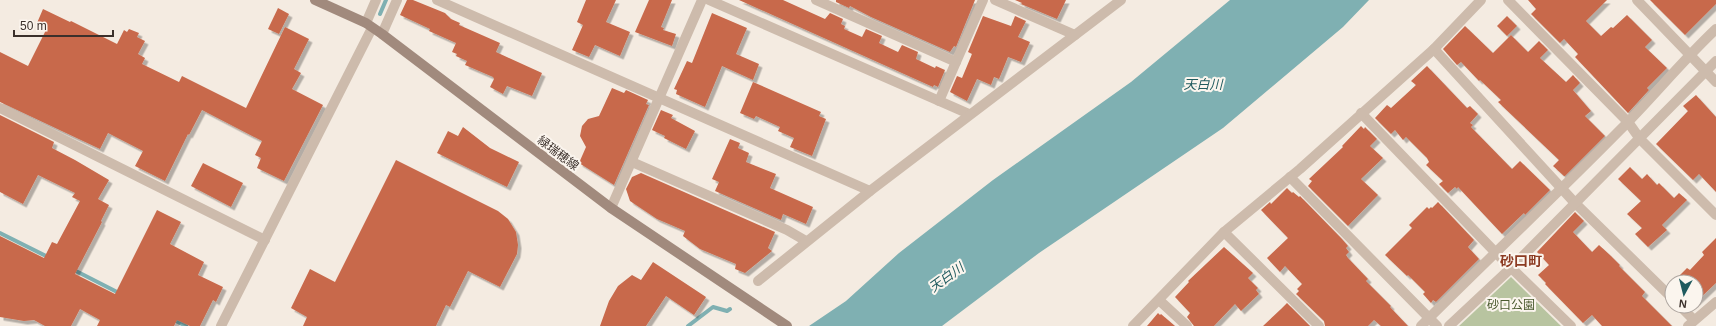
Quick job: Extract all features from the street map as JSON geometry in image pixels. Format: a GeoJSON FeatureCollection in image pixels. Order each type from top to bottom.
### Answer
{"type":"FeatureCollection","features":[{"type":"Feature","properties":{"kind":"main road","name":"緑瑞穂線"},"geometry":{"type":"LineString","coordinates":[[315,0],[369,26],[382,34],[611,208],[787,326]]}},
{"type":"Feature","properties":{"kind":"street"},"geometry":{"type":"LineString","coordinates":[[221,326],[265,240],[369,26],[376,0]]}},
{"type":"Feature","properties":{"kind":"street"},"geometry":{"type":"LineString","coordinates":[[382,34],[397,0]]}},
{"type":"Feature","properties":{"kind":"street"},"geometry":{"type":"LineString","coordinates":[[437,0],[660,97],[870,191]]}},
{"type":"Feature","properties":{"kind":"street"},"geometry":{"type":"LineString","coordinates":[[611,208],[702,0]]}},
{"type":"Feature","properties":{"kind":"street"},"geometry":{"type":"LineString","coordinates":[[709,0],[969,114]]}},
{"type":"Feature","properties":{"kind":"street"},"geometry":{"type":"LineString","coordinates":[[816,0],[956,62]]}},
{"type":"Feature","properties":{"kind":"street"},"geometry":{"type":"LineString","coordinates":[[939,101],[983,0]]}},
{"type":"Feature","properties":{"kind":"street"},"geometry":{"type":"LineString","coordinates":[[995,0],[1075,35]]}},
{"type":"Feature","properties":{"kind":"street"},"geometry":{"type":"LineString","coordinates":[[758,281],[969,114],[1122,0]]}},
{"type":"Feature","properties":{"kind":"street"},"geometry":{"type":"LineString","coordinates":[[1133,326],[1224,232],[1434,49],[1481,0]]}},
{"type":"Feature","properties":{"kind":"street"},"geometry":{"type":"LineString","coordinates":[[1508,0],[1628,122],[1640,139],[1716,215]]}},
{"type":"Feature","properties":{"kind":"street"},"geometry":{"type":"LineString","coordinates":[[1637,0],[1690,53],[1716,82]]}},
{"type":"Feature","properties":{"kind":"street"},"geometry":{"type":"LineString","coordinates":[[1421,326],[1628,122],[1690,53],[1716,29]]}},
{"type":"Feature","properties":{"kind":"street"},"geometry":{"type":"LineString","coordinates":[[1434,49],[1575,203],[1664,290]]}},
{"type":"Feature","properties":{"kind":"street"},"geometry":{"type":"LineString","coordinates":[[1449,326],[1511,268],[1716,61]]}},
{"type":"Feature","properties":{"kind":"street"},"geometry":{"type":"LineString","coordinates":[[0,108],[265,240]]}},
{"type":"Feature","properties":{"kind":"street"},"geometry":{"type":"LineString","coordinates":[[1362,113],[1496,253],[1571,326]]}},
{"type":"Feature","properties":{"kind":"street"},"geometry":{"type":"LineString","coordinates":[[632,162],[788,230],[806,242]]}},
{"type":"Feature","properties":{"kind":"street"},"geometry":{"type":"LineString","coordinates":[[1290,176],[1437,326]]}},
{"type":"Feature","properties":{"kind":"street"},"geometry":{"type":"LineString","coordinates":[[1224,232],[1319,326]]}},
{"type":"Feature","properties":{"kind":"street"},"geometry":{"type":"LineString","coordinates":[[1159,300],[1187,326]]}},
{"type":"Feature","properties":{"kind":"street"},"geometry":{"type":"LineString","coordinates":[[1685,314],[1691,323],[1714,306]]}},
{"type":"Feature","properties":{"kind":"green space","name":"砂口公園"},"geometry":{"type":"Polygon","coordinates":[[[1511,277],[1561,326],[1459,326],[1511,277]]]}},
{"type":"Feature","properties":{"kind":"water","name":"天白川"},"geometry":{"type":"Polygon","coordinates":[[[1230,0],[1369,0],[1343,27],[1223,128],[1039,253],[942,326],[809,326],[846,301],[899,253],[993,180],[1131,82],[1230,0]]]}},
{"type":"Feature","properties":{"kind":"building"},"geometry":{"type":"Polygon","coordinates":[[[407,0],[413,0],[445,13],[451,19],[460,23],[459,25],[500,43],[496,52],[542,73],[532,96],[507,86],[503,94],[490,87],[494,79],[493,77],[465,65],[467,61],[456,56],[457,54],[452,52],[456,43],[429,31],[430,29],[400,15],[407,0]]]}},
{"type":"Feature","properties":{"kind":"building"},"geometry":{"type":"Polygon","coordinates":[[[586,0],[616,0],[606,22],[630,32],[620,56],[595,45],[589,57],[572,50],[583,25],[577,22],[586,0]]]}},
{"type":"Feature","properties":{"kind":"building"},"geometry":{"type":"Polygon","coordinates":[[[649,0],[672,0],[661,27],[664,28],[663,30],[676,34],[672,46],[635,32],[649,0]]]}},
{"type":"Feature","properties":{"kind":"building"},"geometry":{"type":"Polygon","coordinates":[[[739,0],[783,0],[825,19],[830,13],[843,19],[841,24],[845,26],[844,29],[862,37],[866,29],[882,36],[879,43],[898,52],[902,45],[918,52],[916,59],[935,68],[936,66],[945,70],[938,87],[934,85],[933,87],[739,0]]]}},
{"type":"Feature","properties":{"kind":"building"},"geometry":{"type":"Polygon","coordinates":[[[836,0],[975,0],[956,47],[954,46],[950,52],[871,17],[850,6],[849,8],[836,2],[836,0]]]}},
{"type":"Feature","properties":{"kind":"building"},"geometry":{"type":"Polygon","coordinates":[[[1015,0],[1066,0],[1057,19],[1015,0]]]}},
{"type":"Feature","properties":{"kind":"building"},"geometry":{"type":"Polygon","coordinates":[[[1528,0],[1607,0],[1586,21],[1601,36],[1611,27],[1613,28],[1627,15],[1652,40],[1645,47],[1667,68],[1647,88],[1649,90],[1628,113],[1575,57],[1578,54],[1564,39],[1560,43],[1531,14],[1536,9],[1528,0]]]}},
{"type":"Feature","properties":{"kind":"building"},"geometry":{"type":"Polygon","coordinates":[[[1650,0],[1716,0],[1716,4],[1685,35],[1650,0]]]}},
{"type":"Feature","properties":{"kind":"building"},"geometry":{"type":"Polygon","coordinates":[[[278,8],[289,14],[279,34],[268,29],[278,8]]]}},
{"type":"Feature","properties":{"kind":"building"},"geometry":{"type":"Polygon","coordinates":[[[43,9],[117,44],[124,30],[127,32],[129,29],[139,33],[137,37],[145,41],[138,54],[145,58],[142,64],[179,82],[182,76],[246,108],[285,27],[309,39],[294,69],[301,73],[292,89],[323,105],[284,181],[257,168],[261,158],[255,155],[262,141],[202,110],[189,135],[188,134],[165,181],[135,166],[143,151],[108,133],[100,149],[0,102],[0,52],[28,66],[47,28],[37,23],[43,9]]]}},
{"type":"Feature","properties":{"kind":"building"},"geometry":{"type":"Polygon","coordinates":[[[712,13],[747,28],[736,54],[759,64],[753,80],[722,66],[705,107],[676,94],[677,90],[674,89],[687,61],[692,63],[712,13]]]}},
{"type":"Feature","properties":{"kind":"building"},"geometry":{"type":"Polygon","coordinates":[[[983,16],[1011,26],[1015,16],[1026,21],[1018,37],[1030,42],[1021,62],[1008,57],[999,79],[994,77],[991,85],[977,79],[967,101],[950,92],[957,76],[962,78],[972,54],[968,52],[983,16]]]}},
{"type":"Feature","properties":{"kind":"building"},"geometry":{"type":"Polygon","coordinates":[[[1507,16],[1517,26],[1507,36],[1497,26],[1507,16]]]}},
{"type":"Feature","properties":{"kind":"building"},"geometry":{"type":"Polygon","coordinates":[[[1465,26],[1493,53],[1511,35],[1528,52],[1539,41],[1548,50],[1540,58],[1566,82],[1573,75],[1580,83],[1573,90],[1591,111],[1585,116],[1605,136],[1565,176],[1553,166],[1559,160],[1498,102],[1501,100],[1480,80],[1479,81],[1461,62],[1457,65],[1443,49],[1465,26]]]}},
{"type":"Feature","properties":{"kind":"building"},"geometry":{"type":"Polygon","coordinates":[[[1427,66],[1467,108],[1470,106],[1478,114],[1470,123],[1473,125],[1471,127],[1512,169],[1520,161],[1550,190],[1525,215],[1524,213],[1502,234],[1458,187],[1457,189],[1455,187],[1448,193],[1439,184],[1443,181],[1426,165],[1429,162],[1427,158],[1406,137],[1403,140],[1395,130],[1391,134],[1375,118],[1387,105],[1391,108],[1416,85],[1411,81],[1427,66]]]}},
{"type":"Feature","properties":{"kind":"building"},"geometry":{"type":"Polygon","coordinates":[[[753,82],[821,112],[819,116],[826,119],[812,156],[790,147],[794,138],[778,131],[780,127],[756,116],[754,119],[740,113],[753,82]]]}},
{"type":"Feature","properties":{"kind":"building"},"geometry":{"type":"Polygon","coordinates":[[[612,88],[624,93],[626,90],[648,100],[646,104],[649,105],[614,185],[579,163],[586,147],[580,136],[582,126],[588,119],[599,116],[612,88]]]}},
{"type":"Feature","properties":{"kind":"building"},"geometry":{"type":"Polygon","coordinates":[[[1696,95],[1716,117],[1716,192],[1699,174],[1693,180],[1656,144],[1688,111],[1683,106],[1696,95]]]}},
{"type":"Feature","properties":{"kind":"building"},"geometry":{"type":"Polygon","coordinates":[[[661,110],[673,115],[671,118],[695,131],[686,149],[652,130],[661,110]]]}},
{"type":"Feature","properties":{"kind":"building"},"geometry":{"type":"Polygon","coordinates":[[[0,115],[54,142],[52,148],[109,180],[98,199],[109,205],[101,221],[102,222],[75,274],[115,294],[157,210],[181,222],[170,244],[204,262],[198,275],[223,287],[216,302],[213,300],[200,326],[190,326],[177,320],[174,326],[97,326],[100,320],[80,309],[71,326],[45,326],[34,320],[24,321],[0,317],[0,236],[44,258],[52,242],[57,244],[80,201],[72,197],[75,193],[38,175],[23,204],[0,192],[0,115]]]}},
{"type":"Feature","properties":{"kind":"building"},"geometry":{"type":"Polygon","coordinates":[[[1361,126],[1364,129],[1365,127],[1377,139],[1370,146],[1383,158],[1361,179],[1378,195],[1348,226],[1308,186],[1312,181],[1309,179],[1343,147],[1342,146],[1361,126]]]}},
{"type":"Feature","properties":{"kind":"building"},"geometry":{"type":"Polygon","coordinates":[[[463,127],[490,148],[519,162],[507,187],[437,153],[448,131],[458,136],[463,127]]]}},
{"type":"Feature","properties":{"kind":"building"},"geometry":{"type":"Polygon","coordinates":[[[730,139],[740,143],[738,148],[749,153],[746,162],[776,174],[770,188],[813,207],[806,224],[783,214],[781,220],[715,191],[719,182],[712,179],[730,139]]]}},
{"type":"Feature","properties":{"kind":"building"},"geometry":{"type":"Polygon","coordinates":[[[396,160],[498,211],[508,219],[516,232],[518,245],[517,254],[500,287],[468,271],[450,307],[446,305],[436,326],[303,326],[307,317],[291,308],[310,269],[335,282],[396,160]]]}},
{"type":"Feature","properties":{"kind":"building"},"geometry":{"type":"Polygon","coordinates":[[[203,163],[243,183],[231,207],[191,186],[203,163]]]}},
{"type":"Feature","properties":{"kind":"building"},"geometry":{"type":"Polygon","coordinates":[[[1630,167],[1642,179],[1647,174],[1657,185],[1659,183],[1674,198],[1679,193],[1687,200],[1662,225],[1667,230],[1648,247],[1635,234],[1642,228],[1627,214],[1641,201],[1618,179],[1630,167]]]}},
{"type":"Feature","properties":{"kind":"building"},"geometry":{"type":"Polygon","coordinates":[[[641,173],[775,232],[768,248],[772,251],[745,273],[735,269],[736,264],[700,249],[683,236],[685,231],[657,219],[630,201],[626,189],[632,177],[641,173]]]}},
{"type":"Feature","properties":{"kind":"building"},"geometry":{"type":"Polygon","coordinates":[[[1287,188],[1292,193],[1293,192],[1299,197],[1300,196],[1342,239],[1348,246],[1346,248],[1349,252],[1346,255],[1348,258],[1368,279],[1366,281],[1391,306],[1390,307],[1408,326],[1381,326],[1374,320],[1368,326],[1325,326],[1324,321],[1296,294],[1299,291],[1297,289],[1302,284],[1285,266],[1280,272],[1267,258],[1288,238],[1261,210],[1270,202],[1271,204],[1287,188]]]}},
{"type":"Feature","properties":{"kind":"building"},"geometry":{"type":"Polygon","coordinates":[[[1438,202],[1474,240],[1468,247],[1479,259],[1436,302],[1433,300],[1431,303],[1423,294],[1425,292],[1385,255],[1412,228],[1409,225],[1427,207],[1429,209],[1431,207],[1432,208],[1438,202]]]}},
{"type":"Feature","properties":{"kind":"building"},"geometry":{"type":"Polygon","coordinates":[[[1575,212],[1584,221],[1573,232],[1592,252],[1599,245],[1611,256],[1645,292],[1642,296],[1672,326],[1602,326],[1592,315],[1583,323],[1545,284],[1546,283],[1538,275],[1549,265],[1537,252],[1575,212]]]}},
{"type":"Feature","properties":{"kind":"building"},"geometry":{"type":"Polygon","coordinates":[[[1716,238],[1716,283],[1704,294],[1704,274],[1681,274],[1687,268],[1690,270],[1704,255],[1702,252],[1716,238]]]}},
{"type":"Feature","properties":{"kind":"building"},"geometry":{"type":"Polygon","coordinates":[[[1224,247],[1253,273],[1248,278],[1258,288],[1256,290],[1259,294],[1241,311],[1235,304],[1214,326],[1194,326],[1187,317],[1190,313],[1175,297],[1189,282],[1188,281],[1224,247]]]}},
{"type":"Feature","properties":{"kind":"building"},"geometry":{"type":"Polygon","coordinates":[[[653,262],[706,297],[694,315],[666,296],[646,326],[600,326],[609,301],[618,286],[632,275],[641,280],[653,262]]]}},
{"type":"Feature","properties":{"kind":"building"},"geometry":{"type":"Polygon","coordinates":[[[1287,303],[1310,326],[1263,326],[1281,309],[1287,303]]]}},
{"type":"Feature","properties":{"kind":"building"},"geometry":{"type":"Polygon","coordinates":[[[1158,313],[1160,315],[1161,314],[1175,326],[1147,326],[1158,313]]]}},
{"type":"Feature","properties":{"kind":"waterway"},"geometry":{"type":"LineString","coordinates":[[380,14],[386,0]]}},
{"type":"Feature","properties":{"kind":"waterway"},"geometry":{"type":"LineString","coordinates":[[0,233],[50,258]]}},
{"type":"Feature","properties":{"kind":"waterway"},"geometry":{"type":"LineString","coordinates":[[72,269],[121,294]]}},
{"type":"Feature","properties":{"kind":"waterway"},"geometry":{"type":"LineString","coordinates":[[688,326],[713,307],[727,311],[730,309]]}},
{"type":"Feature","properties":{"kind":"waterway"},"geometry":{"type":"LineString","coordinates":[[172,319],[186,326]]}},
{"type":"Feature","properties":{"kind":"district","name":"砂口町"},"geometry":{"type":"Point","coordinates":[1521,261]}}]}
